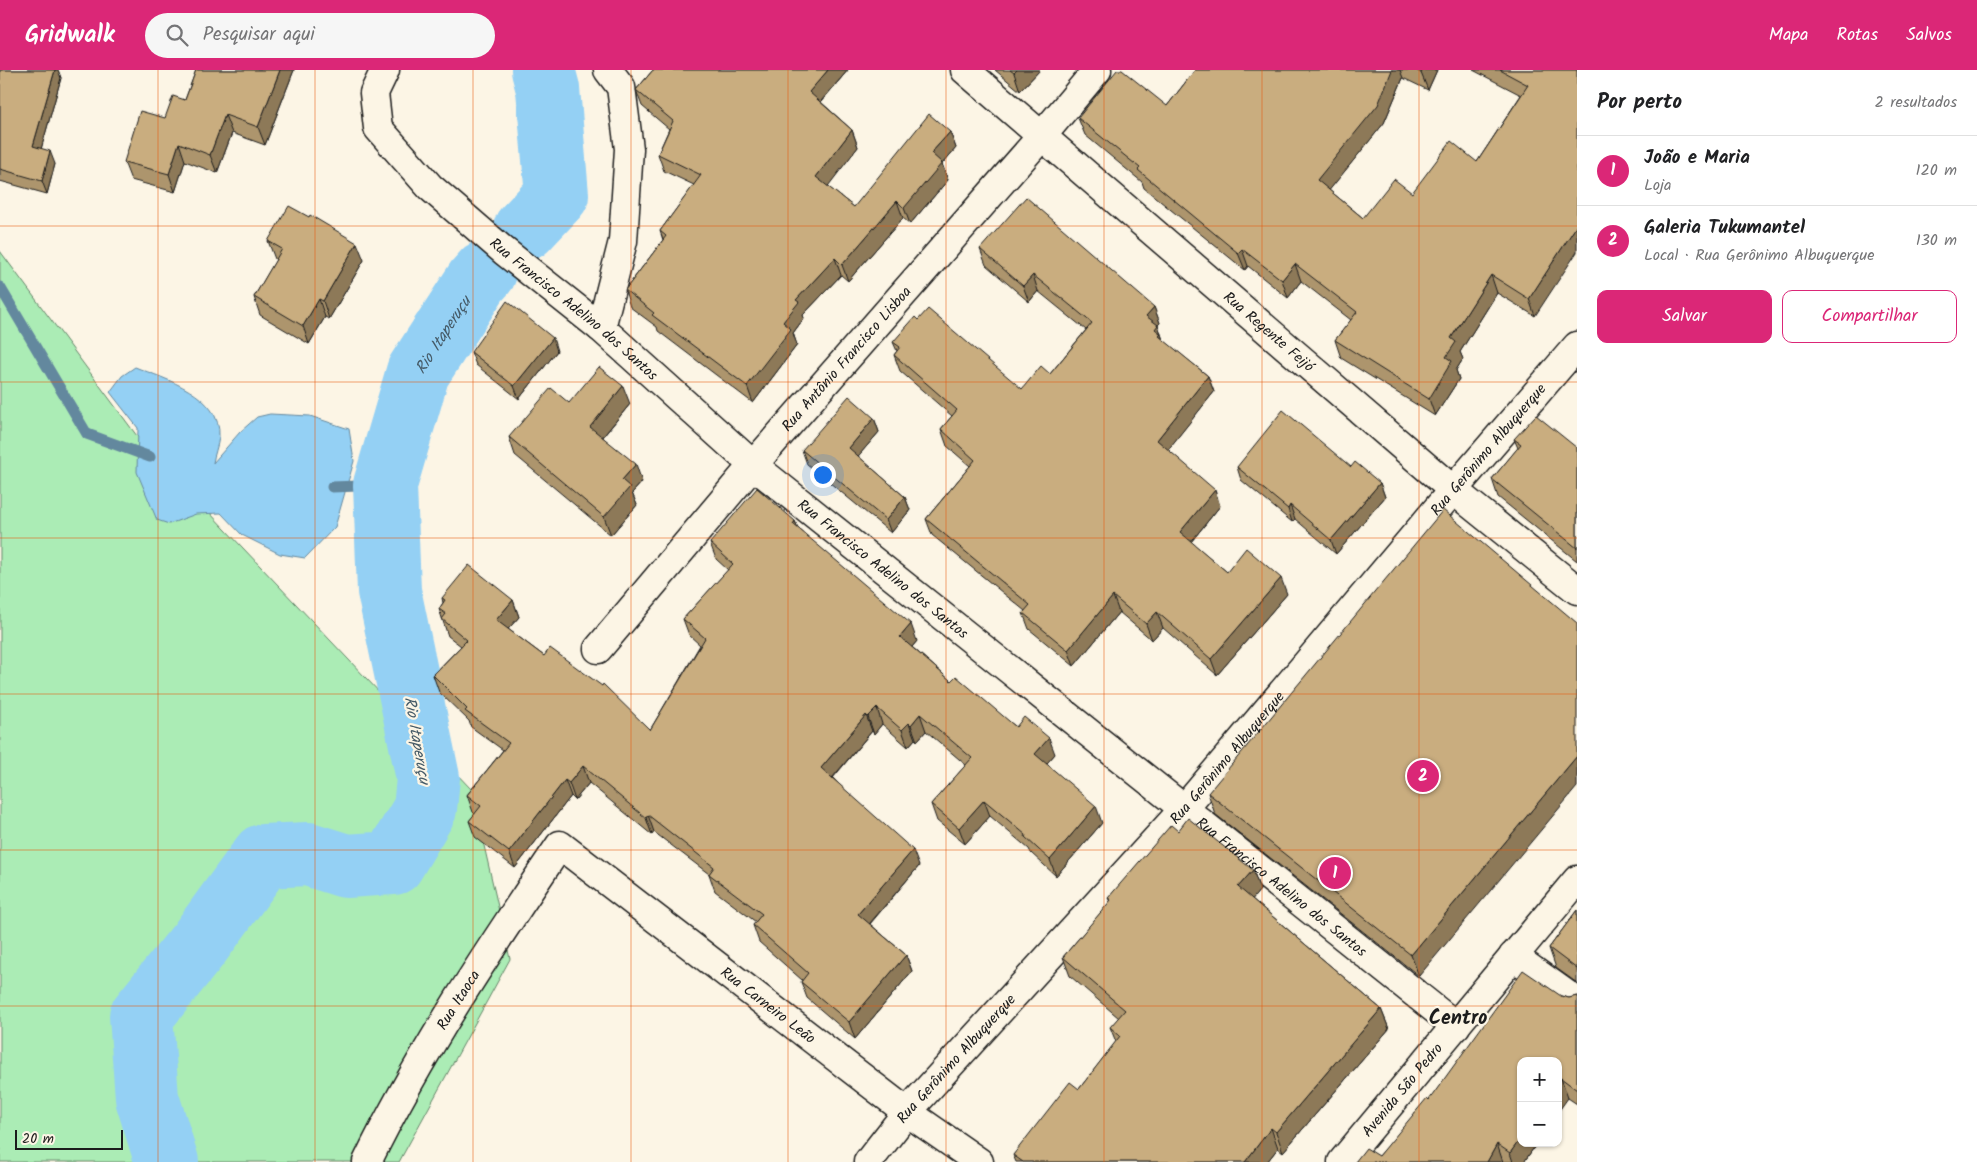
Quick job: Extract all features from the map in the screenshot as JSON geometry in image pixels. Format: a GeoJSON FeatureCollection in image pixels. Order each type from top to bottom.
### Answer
{"type":"FeatureCollection","features":[{"type":"Feature","properties":{"kind":"street","name":"Rua Francisco Adelino dos Santos"},"geometry":{"type":"LineString","coordinates":[[385,70],[374,93],[378,128],[430,187],[504,251],[600,328],[753,465],[1456,1026]]}},
{"type":"Feature","properties":{"kind":"street"},"geometry":{"type":"LineString","coordinates":[[600,328],[623,242],[629,149],[621,88],[608,70]]}},
{"type":"Feature","properties":{"kind":"street","name":"Rua Regente Feijó"},"geometry":{"type":"LineString","coordinates":[[965,70],[1453,490],[1577,590]]}},
{"type":"Feature","properties":{"kind":"street","name":"Rua Antônio Francisco Lisboa"},"geometry":{"type":"LineString","coordinates":[[598,649],[753,465],[1041,137],[1097,70]]}},
{"type":"Feature","properties":{"kind":"street","name":"Rua Gerônimo Albuquerque"},"geometry":{"type":"LineString","coordinates":[[868,1162],[907,1112],[1183,810],[1577,346]]}},
{"type":"Feature","properties":{"kind":"street","name":"Rua Carneiro Leão"},"geometry":{"type":"LineString","coordinates":[[560,845],[907,1112],[978,1162]]}},
{"type":"Feature","properties":{"kind":"street","name":"Rua Itaoca"},"geometry":{"type":"LineString","coordinates":[[367,1162],[392,1111],[434,1041],[513,914],[560,845]]}},
{"type":"Feature","properties":{"kind":"street","name":"Avenida São Pedro"},"geometry":{"type":"LineString","coordinates":[[1342,1162],[1577,880]]}},
{"type":"Feature","properties":{"kind":"street"},"geometry":{"type":"LineString","coordinates":[[1513,956],[1577,1002]]}},
{"type":"Feature","properties":{"kind":"green space"},"geometry":{"type":"Polygon","coordinates":[[[0,251],[137,436],[471,789],[510,959],[399,1162],[0,1162],[0,251]]]}},
{"type":"Feature","properties":{"kind":"water"},"geometry":{"type":"Polygon","coordinates":[[[135,367],[176,383],[202,400],[211,410],[217,422],[219,437],[213,463],[240,432],[257,417],[270,414],[310,416],[349,429],[354,461],[335,527],[305,558],[280,554],[242,535],[221,513],[196,514],[169,524],[157,520],[137,472],[138,428],[110,392],[122,376],[135,367]]]}},
{"type":"Feature","properties":{"kind":"building"},"geometry":{"type":"Polygon","coordinates":[[[0,70],[55,70],[33,146],[50,151],[42,181],[0,169],[0,70]]]}},
{"type":"Feature","properties":{"kind":"building"},"geometry":{"type":"Polygon","coordinates":[[[196,70],[280,70],[258,127],[225,115],[210,155],[179,143],[169,174],[124,162],[140,111],[165,118],[173,96],[185,100],[196,70]]]}},
{"type":"Feature","properties":{"kind":"building"},"geometry":{"type":"Polygon","coordinates":[[[653,70],[828,70],[809,92],[852,130],[816,177],[854,207],[929,114],[950,132],[931,153],[942,163],[904,208],[897,201],[842,265],[835,258],[796,300],[799,302],[783,322],[791,329],[747,386],[652,315],[654,313],[625,290],[666,236],[660,231],[701,175],[658,154],[673,121],[636,90],[653,70]]]}},
{"type":"Feature","properties":{"kind":"building"},"geometry":{"type":"Polygon","coordinates":[[[1117,70],[1122,70],[1167,106],[1195,70],[1392,70],[1378,105],[1317,180],[1363,218],[1394,179],[1412,193],[1451,141],[1477,162],[1528,85],[1500,70],[1577,70],[1577,225],[1529,299],[1491,275],[1451,338],[1456,342],[1446,357],[1452,361],[1429,399],[1335,340],[1357,312],[1295,264],[1282,280],[1242,249],[1238,253],[1138,170],[1140,168],[1078,118],[1117,70]]]}},
{"type":"Feature","properties":{"kind":"building"},"geometry":{"type":"Polygon","coordinates":[[[1026,197],[1154,307],[1146,316],[1158,325],[1155,329],[1161,334],[1159,336],[1208,376],[1157,440],[1215,490],[1180,532],[1227,572],[1246,548],[1281,578],[1211,659],[1157,612],[1146,624],[1113,596],[1068,650],[1023,613],[1030,605],[926,519],[975,460],[941,429],[957,410],[894,355],[900,347],[893,342],[915,317],[918,320],[928,309],[1022,389],[1041,366],[1050,374],[1092,323],[1033,275],[1023,286],[980,249],[1026,197]]]}},
{"type":"Feature","properties":{"kind":"building"},"geometry":{"type":"Polygon","coordinates":[[[289,206],[309,217],[310,215],[357,243],[323,301],[319,299],[303,326],[254,297],[282,249],[268,241],[289,206]]]}},
{"type":"Feature","properties":{"kind":"building"},"geometry":{"type":"Polygon","coordinates":[[[507,301],[553,338],[514,386],[471,352],[507,301]]]}},
{"type":"Feature","properties":{"kind":"building"},"geometry":{"type":"Polygon","coordinates":[[[599,367],[623,386],[590,427],[636,464],[622,480],[630,487],[604,517],[509,437],[551,388],[569,403],[599,367]]]}},
{"type":"Feature","properties":{"kind":"building"},"geometry":{"type":"Polygon","coordinates":[[[849,396],[874,418],[849,448],[905,497],[886,520],[802,450],[849,396]]]}},
{"type":"Feature","properties":{"kind":"building"},"geometry":{"type":"Polygon","coordinates":[[[1283,410],[1351,467],[1355,462],[1380,483],[1331,540],[1290,505],[1288,509],[1237,467],[1283,410]]]}},
{"type":"Feature","properties":{"kind":"building"},"geometry":{"type":"Polygon","coordinates":[[[1536,415],[1577,448],[1577,548],[1492,479],[1521,444],[1514,439],[1536,415]]]}},
{"type":"Feature","properties":{"kind":"building"},"geometry":{"type":"Polygon","coordinates":[[[757,488],[795,521],[793,524],[911,624],[900,637],[951,681],[956,676],[1016,727],[1024,717],[1049,738],[1035,754],[1096,806],[1050,860],[1025,837],[1026,835],[984,800],[959,828],[931,804],[972,758],[920,714],[911,725],[909,723],[902,730],[877,708],[868,717],[866,715],[821,768],[913,850],[858,914],[906,955],[849,1022],[801,982],[808,973],[753,925],[762,914],[709,874],[714,867],[648,815],[646,818],[583,766],[569,783],[565,780],[509,852],[469,821],[481,806],[467,795],[509,743],[465,711],[467,709],[433,675],[467,640],[442,619],[446,614],[439,609],[445,600],[442,598],[469,565],[513,600],[496,620],[544,656],[550,648],[602,686],[603,684],[650,730],[705,638],[683,619],[733,564],[710,543],[757,488]]]}},
{"type":"Feature","properties":{"kind":"building"},"geometry":{"type":"Polygon","coordinates":[[[1443,510],[1577,623],[1577,756],[1411,955],[1208,793],[1443,510]]]}},
{"type":"Feature","properties":{"kind":"building"},"geometry":{"type":"Polygon","coordinates":[[[1188,818],[1253,870],[1238,887],[1381,1009],[1276,1132],[1271,1128],[1245,1162],[1023,1162],[1013,1155],[1070,1082],[1079,1089],[1120,1036],[1110,1027],[1125,1010],[1063,957],[1111,900],[1108,898],[1171,825],[1178,831],[1188,818]]]}},
{"type":"Feature","properties":{"kind":"building"},"geometry":{"type":"Polygon","coordinates":[[[1577,910],[1577,969],[1549,948],[1577,910]]]}},
{"type":"Feature","properties":{"kind":"building"},"geometry":{"type":"Polygon","coordinates":[[[1523,970],[1561,996],[1569,998],[1577,996],[1577,1090],[1562,1079],[1562,1057],[1517,1057],[1517,1143],[1510,1153],[1497,1144],[1487,1162],[1355,1162],[1366,1148],[1379,1156],[1427,1098],[1429,1100],[1523,970]]]}},
{"type":"Feature","properties":{"kind":"waterway","name":"Rio Itaperuçu"},"geometry":{"type":"LineString","coordinates":[[525,229],[557,195],[548,89],[543,70]]}},
{"type":"Feature","properties":{"kind":"waterway","name":"Rio Itaperuçu"},"geometry":{"type":"LineString","coordinates":[[167,1162],[147,1098],[141,1016],[199,944],[263,856],[308,854],[346,866],[393,863],[425,809],[428,778],[389,591],[385,485],[418,372],[477,281],[485,272]]}},
{"type":"Feature","properties":{"kind":"waterway"},"geometry":{"type":"LineString","coordinates":[[0,287],[87,434],[150,457]]}},
{"type":"Feature","properties":{"kind":"waterway"},"geometry":{"type":"LineString","coordinates":[[332,487],[385,485]]}},
{"type":"Feature","properties":{"kind":"place","name":"Galeria Tukumantel"},"geometry":{"type":"Point","coordinates":[1423,776]}},
{"type":"Feature","properties":{"kind":"place","name":"João e Maria"},"geometry":{"type":"Point","coordinates":[1335,873]}},
{"type":"Feature","properties":{"kind":"district","name":"Centro"},"geometry":{"type":"Point","coordinates":[1458,1017]}}]}
